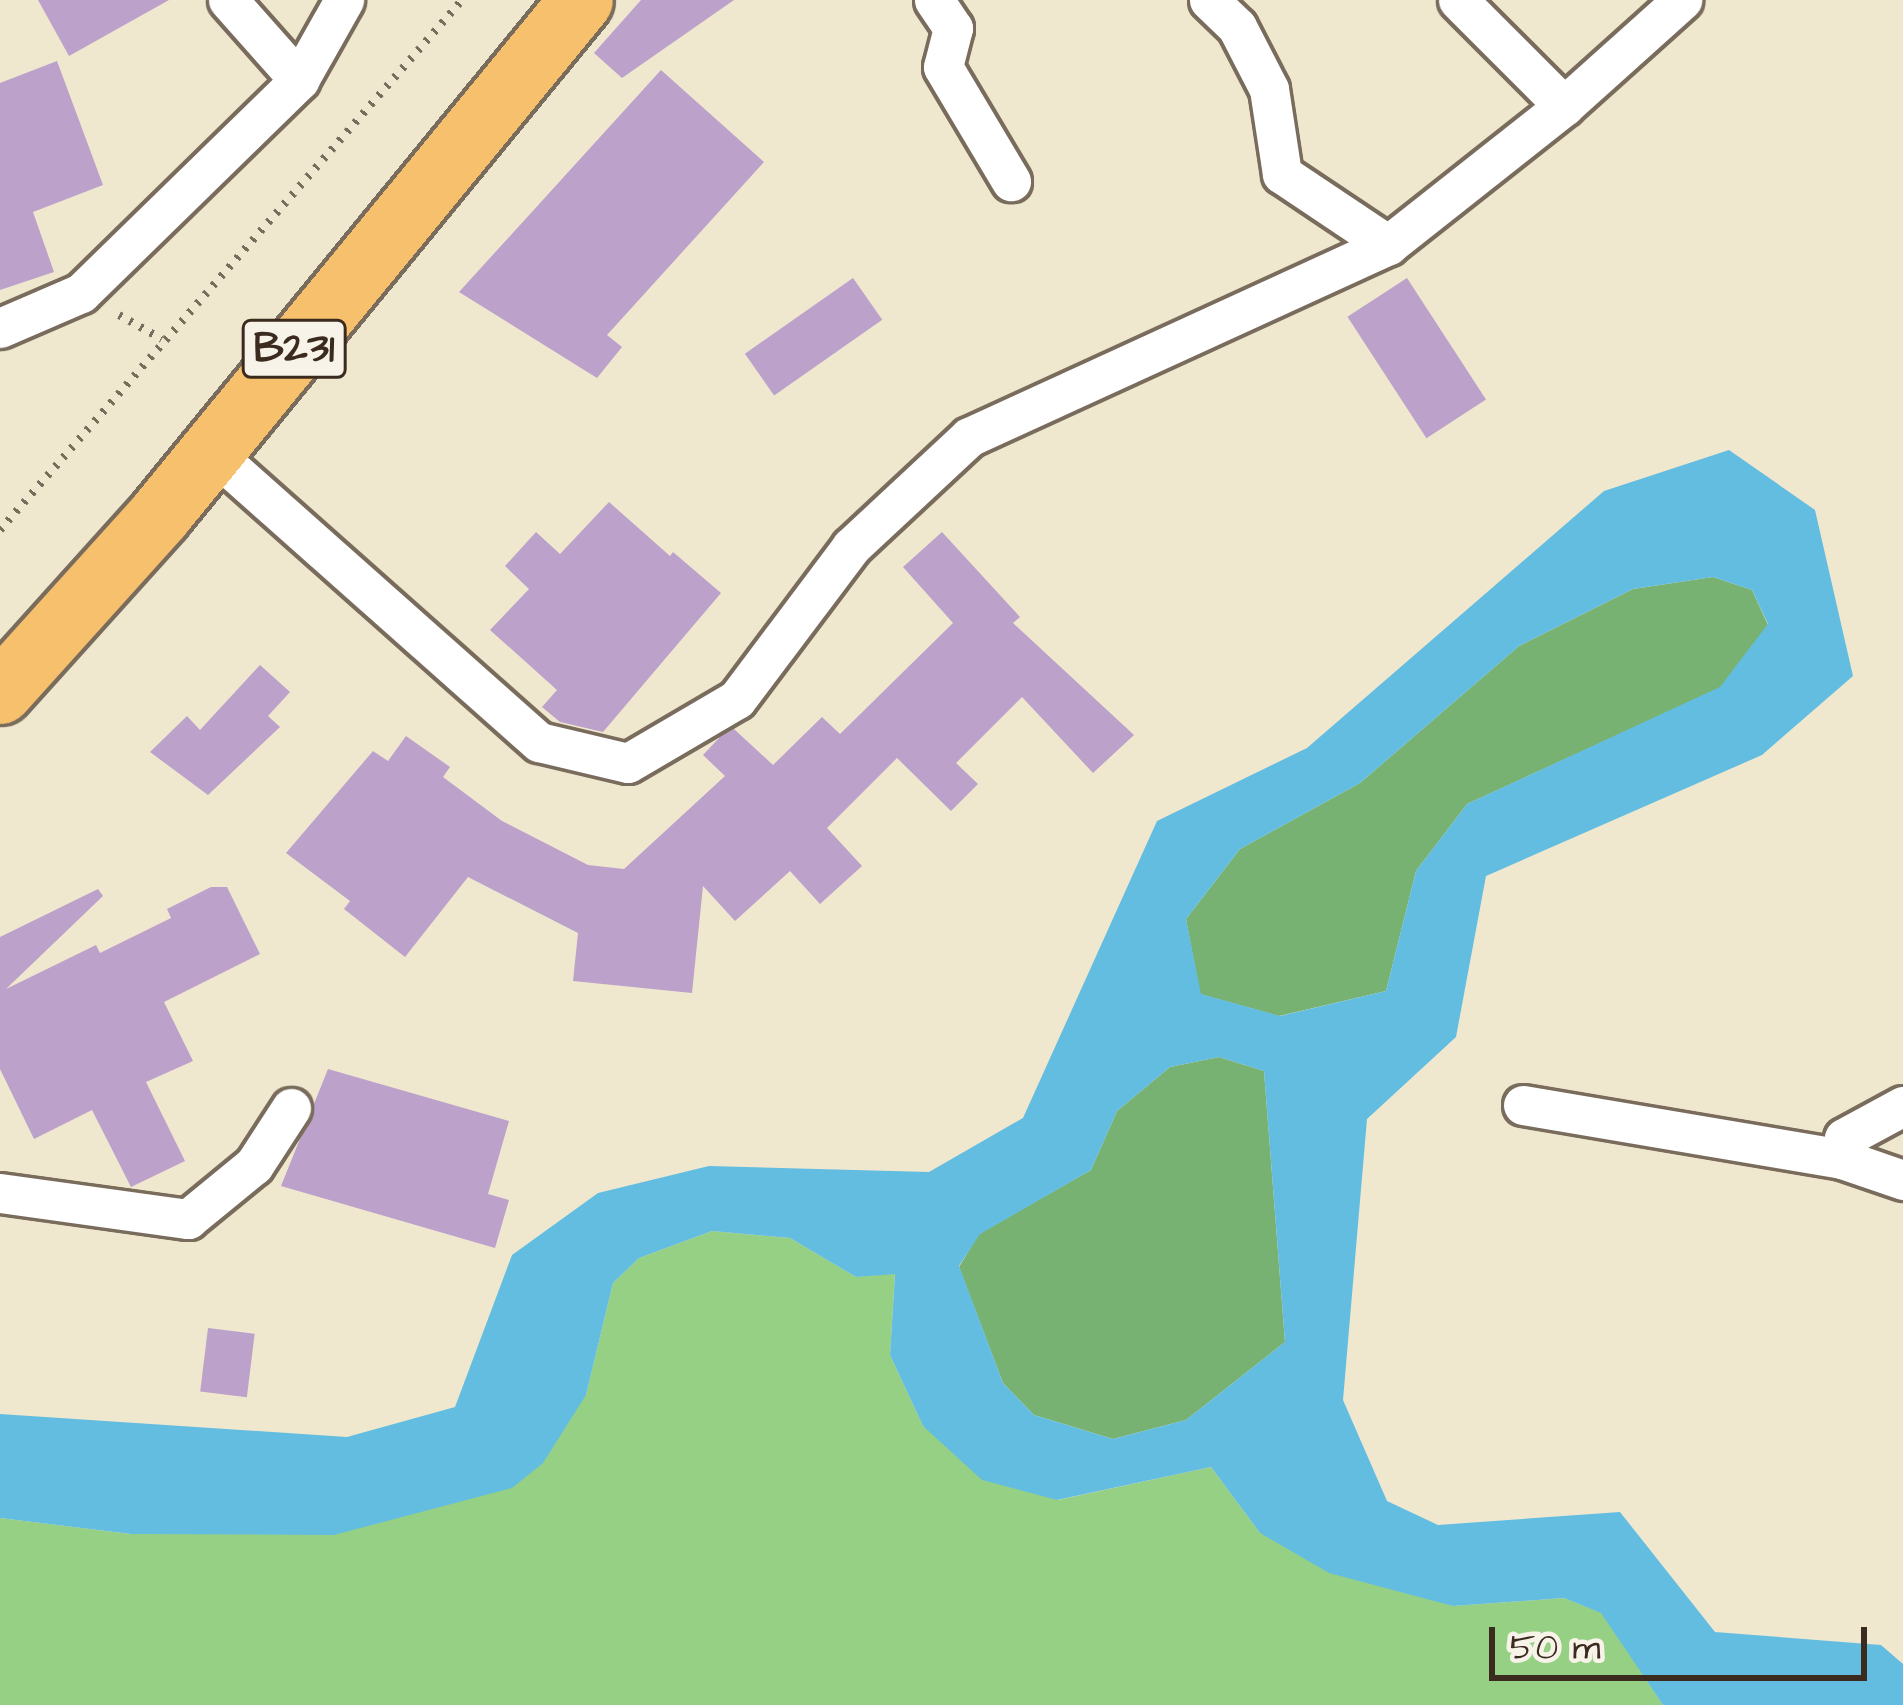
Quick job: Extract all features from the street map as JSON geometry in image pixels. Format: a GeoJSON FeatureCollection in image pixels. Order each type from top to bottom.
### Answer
{"type":"FeatureCollection","features":[{"type":"Feature","properties":{"kind":"main road","name":"B231"},"geometry":{"type":"LineString","coordinates":[[0,692],[210,450],[581,0]]}},
{"type":"Feature","properties":{"kind":"street"},"geometry":{"type":"LineString","coordinates":[[228,0],[299,80]]}},
{"type":"Feature","properties":{"kind":"street"},"geometry":{"type":"LineString","coordinates":[[0,328],[81,293],[299,80],[344,0]]}},
{"type":"Feature","properties":{"kind":"street"},"geometry":{"type":"LineString","coordinates":[[934,0],[952,28],[943,67],[1011,181]]}},
{"type":"Feature","properties":{"kind":"street"},"geometry":{"type":"LineString","coordinates":[[1209,0],[1237,27],[1269,89],[1282,174],[1388,245]]}},
{"type":"Feature","properties":{"kind":"street"},"geometry":{"type":"LineString","coordinates":[[1458,0],[1564,106]]}},
{"type":"Feature","properties":{"kind":"street"},"geometry":{"type":"LineString","coordinates":[[210,450],[539,742],[628,763],[737,699],[851,547],[969,436],[1388,245],[1564,106],[1668,5]]}},
{"type":"Feature","properties":{"kind":"street"},"geometry":{"type":"LineString","coordinates":[[1523,1105],[1842,1159],[1903,1180]]}},
{"type":"Feature","properties":{"kind":"street"},"geometry":{"type":"LineString","coordinates":[[1842,1159],[1844,1138],[1903,1106]]}},
{"type":"Feature","properties":{"kind":"street"},"geometry":{"type":"LineString","coordinates":[[0,1193],[188,1219],[254,1165],[291,1108]]}},
{"type":"Feature","properties":{"kind":"path"},"geometry":{"type":"LineString","coordinates":[[0,530],[462,0]]}},
{"type":"Feature","properties":{"kind":"green space"},"geometry":{"type":"Polygon","coordinates":[[[1713,577],[1752,590],[1768,625],[1720,688],[1467,804],[1416,871],[1386,991],[1279,1016],[1200,994],[1186,919],[1240,849],[1360,783],[1519,646],[1633,589],[1713,577]]]}},
{"type":"Feature","properties":{"kind":"green space"},"geometry":{"type":"Polygon","coordinates":[[[1219,1057],[1264,1071],[1285,1342],[1186,1420],[1113,1439],[1034,1415],[1003,1383],[959,1267],[979,1234],[1091,1170],[1117,1111],[1170,1067],[1219,1057]]]}},
{"type":"Feature","properties":{"kind":"green space"},"geometry":{"type":"Polygon","coordinates":[[[712,1231],[790,1238],[856,1277],[895,1273],[890,1355],[923,1426],[1058,1500],[1211,1467],[1260,1533],[1453,1606],[1564,1598],[1602,1613],[1663,1705],[0,1705],[0,1518],[131,1534],[586,1395],[613,1283],[639,1258],[712,1231]]]}},
{"type":"Feature","properties":{"kind":"water"},"geometry":{"type":"Polygon","coordinates":[[[1729,450],[1815,510],[1853,676],[1762,755],[1486,876],[1456,1037],[1367,1119],[1343,1400],[1387,1501],[1438,1525],[1620,1512],[1715,1632],[1881,1645],[1903,1664],[1903,1705],[1663,1705],[1601,1613],[1564,1598],[1453,1606],[1329,1573],[1260,1533],[1211,1467],[1057,1500],[982,1480],[923,1426],[890,1355],[895,1274],[856,1277],[790,1238],[712,1231],[639,1258],[613,1283],[586,1395],[543,1463],[512,1488],[334,1535],[131,1534],[0,1518],[0,1414],[347,1437],[455,1407],[512,1255],[598,1193],[709,1166],[929,1172],[1023,1118],[1157,821],[1307,748],[1604,491],[1729,450]],[[1713,577],[1633,589],[1519,646],[1360,783],[1240,849],[1186,919],[1201,994],[1280,1016],[1386,991],[1416,871],[1467,804],[1720,687],[1768,624],[1752,590],[1713,577]],[[1219,1057],[1170,1067],[1117,1111],[1091,1170],[980,1234],[959,1266],[1003,1383],[1034,1415],[1113,1439],[1186,1420],[1285,1342],[1264,1071],[1219,1057]]]}},
{"type":"Feature","properties":{"kind":"building"},"geometry":{"type":"Polygon","coordinates":[[[38,0],[169,0],[69,56],[38,0]]]}},
{"type":"Feature","properties":{"kind":"building"},"geometry":{"type":"Polygon","coordinates":[[[641,0],[734,0],[622,78],[594,53],[641,0]]]}},
{"type":"Feature","properties":{"kind":"building"},"geometry":{"type":"Polygon","coordinates":[[[57,61],[103,185],[33,212],[54,272],[0,290],[0,83],[57,61]]]}},
{"type":"Feature","properties":{"kind":"building"},"geometry":{"type":"Polygon","coordinates":[[[661,70],[764,162],[607,335],[622,347],[597,378],[459,292],[661,70]]]}},
{"type":"Feature","properties":{"kind":"building"},"geometry":{"type":"Polygon","coordinates":[[[853,278],[882,320],[774,395],[745,354],[853,278]]]}},
{"type":"Feature","properties":{"kind":"building"},"geometry":{"type":"Polygon","coordinates":[[[1407,278],[1486,400],[1426,438],[1347,317],[1407,278]]]}},
{"type":"Feature","properties":{"kind":"building"},"geometry":{"type":"Polygon","coordinates":[[[609,502],[721,593],[603,732],[560,722],[542,707],[557,690],[490,630],[529,589],[505,566],[536,532],[560,554],[609,502]]]}},
{"type":"Feature","properties":{"kind":"building"},"geometry":{"type":"Polygon","coordinates":[[[942,532],[1020,617],[1013,623],[1134,735],[1093,773],[1022,697],[956,763],[978,784],[951,811],[897,758],[827,828],[862,866],[820,904],[790,871],[735,921],[703,886],[692,993],[573,981],[578,933],[468,877],[405,957],[344,909],[350,901],[286,853],[373,751],[388,761],[406,736],[450,767],[443,777],[502,821],[588,865],[624,869],[725,776],[703,755],[720,737],[734,729],[773,765],[822,717],[840,734],[953,623],[903,567],[942,532]]]}},
{"type":"Feature","properties":{"kind":"building"},"geometry":{"type":"Polygon","coordinates":[[[260,665],[290,692],[268,716],[280,727],[208,795],[150,752],[187,716],[200,730],[260,665]]]}},
{"type":"Feature","properties":{"kind":"building"},"geometry":{"type":"Polygon","coordinates":[[[211,887],[227,887],[260,954],[164,1002],[193,1061],[146,1082],[185,1161],[131,1187],[92,1110],[34,1139],[0,1069],[0,937],[98,889],[103,896],[6,989],[96,945],[100,953],[171,918],[167,909],[211,887]]]}},
{"type":"Feature","properties":{"kind":"building"},"geometry":{"type":"Polygon","coordinates":[[[328,1069],[509,1121],[488,1194],[509,1200],[495,1248],[281,1186],[328,1069]]]}},
{"type":"Feature","properties":{"kind":"building"},"geometry":{"type":"Polygon","coordinates":[[[208,1328],[255,1334],[247,1397],[200,1392],[208,1328]]]}}]}
